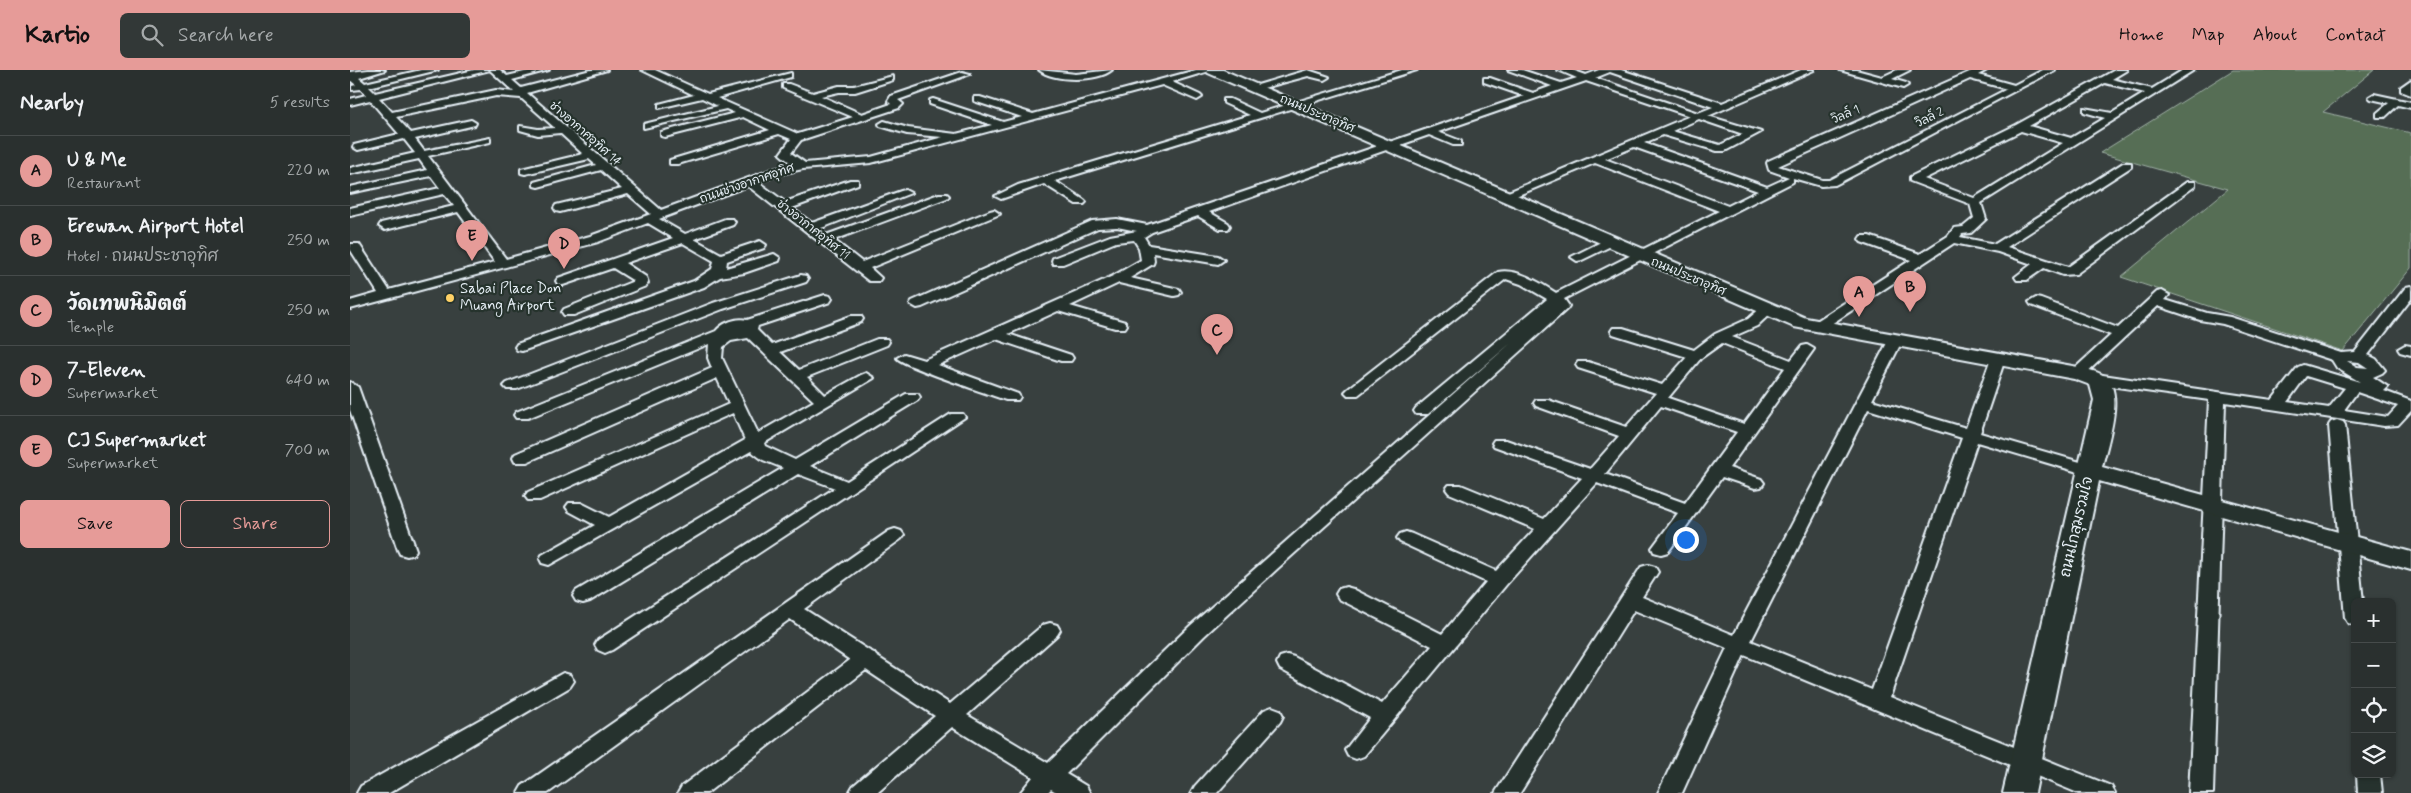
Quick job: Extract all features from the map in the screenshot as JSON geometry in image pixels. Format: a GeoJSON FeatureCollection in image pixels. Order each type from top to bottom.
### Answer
{"type":"FeatureCollection","features":[{"type":"Feature","properties":{"kind":"street"},"geometry":{"type":"LineString","coordinates":[[351,76],[380,70]]}},
{"type":"Feature","properties":{"kind":"street"},"geometry":{"type":"LineString","coordinates":[[350,89],[433,70]]}},
{"type":"Feature","properties":{"kind":"street"},"geometry":{"type":"LineString","coordinates":[[350,102],[486,70]]}},
{"type":"Feature","properties":{"kind":"street","name":"ช่างอากาศอุทิศ 14"},"geometry":{"type":"LineString","coordinates":[[495,70],[630,190],[654,217],[684,238],[720,259]]}},
{"type":"Feature","properties":{"kind":"street"},"geometry":{"type":"LineString","coordinates":[[506,79],[544,70]]}},
{"type":"Feature","properties":{"kind":"street"},"geometry":{"type":"LineString","coordinates":[[389,116],[460,105],[502,92],[511,96],[602,70]]}},
{"type":"Feature","properties":{"kind":"street"},"geometry":{"type":"LineString","coordinates":[[647,70],[707,96],[754,120],[798,138]]}},
{"type":"Feature","properties":{"kind":"street"},"geometry":{"type":"LineString","coordinates":[[657,74],[674,70]]}},
{"type":"Feature","properties":{"kind":"street"},"geometry":{"type":"LineString","coordinates":[[1044,70],[1069,77],[1086,77],[1107,70]]}},
{"type":"Feature","properties":{"kind":"street","name":"ถนนช่างอากาศอุทิศ"},"geometry":{"type":"LineString","coordinates":[[350,305],[594,239],[777,171],[803,166],[871,160],[1207,70]]}},
{"type":"Feature","properties":{"kind":"street","name":"ถนนประชาอุทิศ"},"geometry":{"type":"LineString","coordinates":[[1212,70],[1256,87],[1389,145],[1764,312],[1817,327],[2087,376]]}},
{"type":"Feature","properties":{"kind":"street"},"geometry":{"type":"LineString","coordinates":[[1001,196],[1412,70]]}},
{"type":"Feature","properties":{"kind":"street"},"geometry":{"type":"LineString","coordinates":[[1513,70],[1560,86]]}},
{"type":"Feature","properties":{"kind":"street"},"geometry":{"type":"LineString","coordinates":[[1563,70],[1696,116],[1756,132],[1721,149],[1662,131]]}},
{"type":"Feature","properties":{"kind":"street"},"geometry":{"type":"LineString","coordinates":[[1058,261],[1114,239],[1143,238],[1200,212],[1608,70]]}},
{"type":"Feature","properties":{"kind":"street"},"geometry":{"type":"LineString","coordinates":[[1612,70],[1721,106]]}},
{"type":"Feature","properties":{"kind":"street"},"geometry":{"type":"LineString","coordinates":[[1505,197],[1809,70]]}},
{"type":"Feature","properties":{"kind":"street"},"geometry":{"type":"LineString","coordinates":[[1845,70],[1903,85]]}},
{"type":"Feature","properties":{"kind":"street"},"geometry":{"type":"LineString","coordinates":[[1882,80],[1905,70]]}},
{"type":"Feature","properties":{"kind":"street","name":"วิลล์ 1"},"geometry":{"type":"LineString","coordinates":[[1821,184],[1773,168],[1772,163],[1982,70]]}},
{"type":"Feature","properties":{"kind":"street","name":"วิลล์ 2"},"geometry":{"type":"LineString","coordinates":[[1821,184],[1831,183],[2050,70]]}},
{"type":"Feature","properties":{"kind":"street"},"geometry":{"type":"LineString","coordinates":[[1975,202],[1914,179],[2020,127],[2122,70]]}},
{"type":"Feature","properties":{"kind":"street"},"geometry":{"type":"LineString","coordinates":[[1975,202],[2189,70]]}},
{"type":"Feature","properties":{"kind":"street"},"geometry":{"type":"LineString","coordinates":[[803,166],[786,154],[798,138],[898,105],[892,101],[894,98],[965,74]]}},
{"type":"Feature","properties":{"kind":"street"},"geometry":{"type":"LineString","coordinates":[[1256,87],[1308,74],[1324,77]]}},
{"type":"Feature","properties":{"kind":"street"},"geometry":{"type":"LineString","coordinates":[[351,76],[363,86],[410,138],[503,264]]}},
{"type":"Feature","properties":{"kind":"street"},"geometry":{"type":"LineString","coordinates":[[662,106],[788,76]]}},
{"type":"Feature","properties":{"kind":"street"},"geometry":{"type":"LineString","coordinates":[[1970,76],[2015,88]]}},
{"type":"Feature","properties":{"kind":"street"},"geometry":{"type":"LineString","coordinates":[[1050,84],[1069,77]]}},
{"type":"Feature","properties":{"kind":"street"},"geometry":{"type":"LineString","coordinates":[[812,96],[839,89],[852,90],[890,78]]}},
{"type":"Feature","properties":{"kind":"street"},"geometry":{"type":"LineString","coordinates":[[1487,80],[1533,96]]}},
{"type":"Feature","properties":{"kind":"street"},"geometry":{"type":"LineString","coordinates":[[2104,80],[2154,92]]}},
{"type":"Feature","properties":{"kind":"street"},"geometry":{"type":"LineString","coordinates":[[1163,82],[1197,97]]}},
{"type":"Feature","properties":{"kind":"street"},"geometry":{"type":"LineString","coordinates":[[2411,83],[2404,89],[2411,92]]}},
{"type":"Feature","properties":{"kind":"street"},"geometry":{"type":"LineString","coordinates":[[786,86],[862,117]]}},
{"type":"Feature","properties":{"kind":"street"},"geometry":{"type":"LineString","coordinates":[[2374,97],[2411,105]]}},
{"type":"Feature","properties":{"kind":"street"},"geometry":{"type":"LineString","coordinates":[[977,99],[1033,117]]}},
{"type":"Feature","properties":{"kind":"street"},"geometry":{"type":"LineString","coordinates":[[1227,101],[1259,116]]}},
{"type":"Feature","properties":{"kind":"street"},"geometry":{"type":"LineString","coordinates":[[933,102],[1003,125]]}},
{"type":"Feature","properties":{"kind":"street"},"geometry":{"type":"LineString","coordinates":[[2381,115],[2396,102]]}},
{"type":"Feature","properties":{"kind":"street"},"geometry":{"type":"LineString","coordinates":[[648,126],[728,106]]}},
{"type":"Feature","properties":{"kind":"street"},"geometry":{"type":"LineString","coordinates":[[2088,110],[2114,117]]}},
{"type":"Feature","properties":{"kind":"street"},"geometry":{"type":"LineString","coordinates":[[665,134],[744,114]]}},
{"type":"Feature","properties":{"kind":"street"},"geometry":{"type":"LineString","coordinates":[[696,136],[754,120]]}},
{"type":"Feature","properties":{"kind":"street"},"geometry":{"type":"LineString","coordinates":[[358,147],[410,138],[471,123]]}},
{"type":"Feature","properties":{"kind":"street"},"geometry":{"type":"LineString","coordinates":[[884,124],[907,131],[963,136]]}},
{"type":"Feature","properties":{"kind":"street"},"geometry":{"type":"LineString","coordinates":[[2020,127],[2072,142]]}},
{"type":"Feature","properties":{"kind":"street"},"geometry":{"type":"LineString","coordinates":[[524,128],[532,132],[541,133],[562,130]]}},
{"type":"Feature","properties":{"kind":"street"},"geometry":{"type":"LineString","coordinates":[[674,162],[780,130]]}},
{"type":"Feature","properties":{"kind":"street"},"geometry":{"type":"LineString","coordinates":[[1429,132],[1457,143]]}},
{"type":"Feature","properties":{"kind":"street"},"geometry":{"type":"LineString","coordinates":[[377,151],[410,138]]}},
{"type":"Feature","properties":{"kind":"street"},"geometry":{"type":"LineString","coordinates":[[350,171],[486,140]]}},
{"type":"Feature","properties":{"kind":"street"},"geometry":{"type":"LineString","coordinates":[[1634,143],[1768,191]]}},
{"type":"Feature","properties":{"kind":"street"},"geometry":{"type":"LineString","coordinates":[[525,171],[590,155]]}},
{"type":"Feature","properties":{"kind":"street"},"geometry":{"type":"LineString","coordinates":[[1594,159],[1730,211]]}},
{"type":"Feature","properties":{"kind":"street"},"geometry":{"type":"LineString","coordinates":[[2001,249],[2000,246],[2127,165]]}},
{"type":"Feature","properties":{"kind":"street"},"geometry":{"type":"LineString","coordinates":[[538,184],[603,166]]}},
{"type":"Feature","properties":{"kind":"street"},"geometry":{"type":"LineString","coordinates":[[350,190],[434,172]]}},
{"type":"Feature","properties":{"kind":"street"},"geometry":{"type":"LineString","coordinates":[[1422,410],[1556,298],[1789,180]]}},
{"type":"Feature","properties":{"kind":"street"},"geometry":{"type":"LineString","coordinates":[[1047,181],[1080,202]]}},
{"type":"Feature","properties":{"kind":"street","name":"ช่างอากาศอุทิศ 11"},"geometry":{"type":"LineString","coordinates":[[751,182],[874,278]]}},
{"type":"Feature","properties":{"kind":"street"},"geometry":{"type":"LineString","coordinates":[[784,207],[854,182]]}},
{"type":"Feature","properties":{"kind":"street"},"geometry":{"type":"LineString","coordinates":[[1955,235],[2063,271],[2071,271],[2191,184]]}},
{"type":"Feature","properties":{"kind":"street"},"geometry":{"type":"LineString","coordinates":[[350,212],[449,189]]}},
{"type":"Feature","properties":{"kind":"street"},"geometry":{"type":"LineString","coordinates":[[560,208],[630,190]]}},
{"type":"Feature","properties":{"kind":"street"},"geometry":{"type":"LineString","coordinates":[[811,228],[905,193]]}},
{"type":"Feature","properties":{"kind":"street"},"geometry":{"type":"LineString","coordinates":[[826,239],[943,196]]}},
{"type":"Feature","properties":{"kind":"street"},"geometry":{"type":"LineString","coordinates":[[1817,327],[1980,220],[1977,216],[1975,202]]}},
{"type":"Feature","properties":{"kind":"street"},"geometry":{"type":"LineString","coordinates":[[385,226],[462,208]]}},
{"type":"Feature","properties":{"kind":"street"},"geometry":{"type":"LineString","coordinates":[[1200,212],[1224,226]]}},
{"type":"Feature","properties":{"kind":"street"},"geometry":{"type":"LineString","coordinates":[[861,267],[994,214]]}},
{"type":"Feature","properties":{"kind":"street"},"geometry":{"type":"LineString","coordinates":[[563,281],[729,222]]}},
{"type":"Feature","properties":{"kind":"street"},"geometry":{"type":"LineString","coordinates":[[917,304],[1096,224],[1117,223],[1143,238],[1218,260]]}},
{"type":"Feature","properties":{"kind":"street"},"geometry":{"type":"LineString","coordinates":[[924,366],[1118,278],[1148,261],[1143,238]]}},
{"type":"Feature","properties":{"kind":"street"},"geometry":{"type":"LineString","coordinates":[[1865,239],[1921,259]]}},
{"type":"Feature","properties":{"kind":"street"},"geometry":{"type":"LineString","coordinates":[[1577,256],[1609,242]]}},
{"type":"Feature","properties":{"kind":"street"},"geometry":{"type":"LineString","coordinates":[[718,273],[721,268],[720,259],[760,245]]}},
{"type":"Feature","properties":{"kind":"street"},"geometry":{"type":"LineString","coordinates":[[355,247],[386,296]]}},
{"type":"Feature","properties":{"kind":"street"},"geometry":{"type":"LineString","coordinates":[[522,346],[699,284],[718,273],[739,270],[774,258]]}},
{"type":"Feature","properties":{"kind":"street"},"geometry":{"type":"LineString","coordinates":[[569,312],[640,283],[641,280],[615,263]]}},
{"type":"Feature","properties":{"kind":"street"},"geometry":{"type":"LineString","coordinates":[[2022,276],[2043,263]]}},
{"type":"Feature","properties":{"kind":"street"},"geometry":{"type":"LineString","coordinates":[[1032,793],[1197,631],[1562,306],[1556,298],[1513,276],[1503,275],[1353,392]]}},
{"type":"Feature","properties":{"kind":"street"},"geometry":{"type":"LineString","coordinates":[[1118,278],[1174,292]]}},
{"type":"Feature","properties":{"kind":"street"},"geometry":{"type":"LineString","coordinates":[[512,386],[718,306],[802,279]]}},
{"type":"Feature","properties":{"kind":"street"},"geometry":{"type":"LineString","coordinates":[[699,284],[737,330],[769,351],[823,402]]}},
{"type":"Feature","properties":{"kind":"street"},"geometry":{"type":"LineString","coordinates":[[2353,598],[2335,420],[2357,372],[2411,290]]}},
{"type":"Feature","properties":{"kind":"street"},"geometry":{"type":"LineString","coordinates":[[2087,376],[2119,333],[2159,298],[2205,317],[2225,320],[2340,358],[2370,382],[2411,397]]}},
{"type":"Feature","properties":{"kind":"street"},"geometry":{"type":"LineString","coordinates":[[522,415],[737,330],[825,299]]}},
{"type":"Feature","properties":{"kind":"street"},"geometry":{"type":"LineString","coordinates":[[2036,302],[2119,333]]}},
{"type":"Feature","properties":{"kind":"street"},"geometry":{"type":"LineString","coordinates":[[1057,306],[1120,325]]}},
{"type":"Feature","properties":{"kind":"street"},"geometry":{"type":"LineString","coordinates":[[1356,750],[1499,580],[1594,476],[1696,355],[1720,337],[1745,324],[1752,323],[1761,317],[1764,312]]}},
{"type":"Feature","properties":{"kind":"street"},"geometry":{"type":"LineString","coordinates":[[769,351],[856,319]]}},
{"type":"Feature","properties":{"kind":"street"},"geometry":{"type":"LineString","coordinates":[[737,330],[716,345],[714,350],[720,371],[752,442],[758,449],[769,456],[847,487]]}},
{"type":"Feature","properties":{"kind":"street"},"geometry":{"type":"LineString","coordinates":[[1618,331],[1696,355]]}},
{"type":"Feature","properties":{"kind":"street"},"geometry":{"type":"LineString","coordinates":[[994,334],[1066,358]]}},
{"type":"Feature","properties":{"kind":"street"},"geometry":{"type":"LineString","coordinates":[[1720,337],[1794,366]]}},
{"type":"Feature","properties":{"kind":"street"},"geometry":{"type":"LineString","coordinates":[[1670,793],[1739,645],[1895,341]]}},
{"type":"Feature","properties":{"kind":"street"},"geometry":{"type":"LineString","coordinates":[[796,376],[882,342]]}},
{"type":"Feature","properties":{"kind":"street"},"geometry":{"type":"LineString","coordinates":[[1661,548],[1807,349]]}},
{"type":"Feature","properties":{"kind":"street"},"geometry":{"type":"LineString","coordinates":[[904,358],[1012,397]]}},
{"type":"Feature","properties":{"kind":"street"},"geometry":{"type":"LineString","coordinates":[[1878,702],[1998,359]]}},
{"type":"Feature","properties":{"kind":"street"},"geometry":{"type":"LineString","coordinates":[[1583,365],[1746,430]]}},
{"type":"Feature","properties":{"kind":"street"},"geometry":{"type":"LineString","coordinates":[[2087,376],[2276,406],[2335,420],[2392,422],[2406,407],[2405,404],[2357,372],[2303,370],[2276,406]]}},
{"type":"Feature","properties":{"kind":"street"},"geometry":{"type":"LineString","coordinates":[[520,458],[720,371]]}},
{"type":"Feature","properties":{"kind":"street"},"geometry":{"type":"LineString","coordinates":[[1864,403],[2088,470],[2105,400],[2104,387],[2087,376]]}},
{"type":"Feature","properties":{"kind":"street"},"geometry":{"type":"LineString","coordinates":[[548,559],[866,378]]}},
{"type":"Feature","properties":{"kind":"street"},"geometry":{"type":"LineString","coordinates":[[350,387],[407,550]]}},
{"type":"Feature","properties":{"kind":"street"},"geometry":{"type":"LineString","coordinates":[[583,596],[795,466],[912,397]]}},
{"type":"Feature","properties":{"kind":"street"},"geometry":{"type":"LineString","coordinates":[[2201,793],[2217,397]]}},
{"type":"Feature","properties":{"kind":"street"},"geometry":{"type":"LineString","coordinates":[[1542,403],[1630,434]]}},
{"type":"Feature","properties":{"kind":"street"},"geometry":{"type":"LineString","coordinates":[[534,496],[737,406]]}},
{"type":"Feature","properties":{"kind":"street"},"geometry":{"type":"LineString","coordinates":[[606,645],[957,417]]}},
{"type":"Feature","properties":{"kind":"street"},"geometry":{"type":"LineString","coordinates":[[1500,443],[1688,510]]}},
{"type":"Feature","properties":{"kind":"street"},"geometry":{"type":"LineString","coordinates":[[1718,470],[1755,483]]}},
{"type":"Feature","properties":{"kind":"street","name":"ถนนโกสุมรวมใจ"},"geometry":{"type":"LineString","coordinates":[[2019,793],[2088,470],[2411,561]]}},
{"type":"Feature","properties":{"kind":"street"},"geometry":{"type":"LineString","coordinates":[[1455,489],[1546,527]]}},
{"type":"Feature","properties":{"kind":"street"},"geometry":{"type":"LineString","coordinates":[[575,507],[609,524]]}},
{"type":"Feature","properties":{"kind":"street"},"geometry":{"type":"LineString","coordinates":[[530,793],[895,535]]}},
{"type":"Feature","properties":{"kind":"street"},"geometry":{"type":"LineString","coordinates":[[1406,538],[1499,580]]}},
{"type":"Feature","properties":{"kind":"street"},"geometry":{"type":"LineString","coordinates":[[1507,793],[1648,572]]}},
{"type":"Feature","properties":{"kind":"street"},"geometry":{"type":"LineString","coordinates":[[1346,594],[1445,644]]}},
{"type":"Feature","properties":{"kind":"street"},"geometry":{"type":"LineString","coordinates":[[1629,600],[2103,793]]}},
{"type":"Feature","properties":{"kind":"street"},"geometry":{"type":"LineString","coordinates":[[791,610],[867,658],[951,716],[1078,793]]}},
{"type":"Feature","properties":{"kind":"street"},"geometry":{"type":"LineString","coordinates":[[861,793],[1050,630]]}},
{"type":"Feature","properties":{"kind":"street"},"geometry":{"type":"LineString","coordinates":[[690,793],[867,658]]}},
{"type":"Feature","properties":{"kind":"street"},"geometry":{"type":"LineString","coordinates":[[1287,663],[1386,716]]}},
{"type":"Feature","properties":{"kind":"street"},"geometry":{"type":"LineString","coordinates":[[369,793],[563,681]]}},
{"type":"Feature","properties":{"kind":"street"},"geometry":{"type":"LineString","coordinates":[[1202,793],[1272,716]]}},
{"type":"Feature","properties":{"kind":"street"},"geometry":{"type":"LineString","coordinates":[[2368,778],[2370,793]]}},
{"type":"Feature","properties":{"kind":"green space"},"geometry":{"type":"Polygon","coordinates":[[[2233,70],[2374,70],[2323,112],[2411,133],[2411,268],[2343,351],[2121,277],[2228,189],[2100,153],[2233,70]]]}},
{"type":"Feature","properties":{"kind":"place","name":"CJ Supermarket"},"geometry":{"type":"Point","coordinates":[472,261]}},
{"type":"Feature","properties":{"kind":"place","name":"7-Eleven"},"geometry":{"type":"Point","coordinates":[564,269]}},
{"type":"Feature","properties":{"kind":"place","name":"Sabai Place Don Muang Airport"},"geometry":{"type":"Point","coordinates":[450,298]}},
{"type":"Feature","properties":{"kind":"place","name":"Erewan Airport Hotel"},"geometry":{"type":"Point","coordinates":[1910,312]}},
{"type":"Feature","properties":{"kind":"place","name":"U & Me"},"geometry":{"type":"Point","coordinates":[1859,317]}},
{"type":"Feature","properties":{"kind":"place","name":"วัดเทพนิมิตต์"},"geometry":{"type":"Point","coordinates":[1217,355]}}]}
